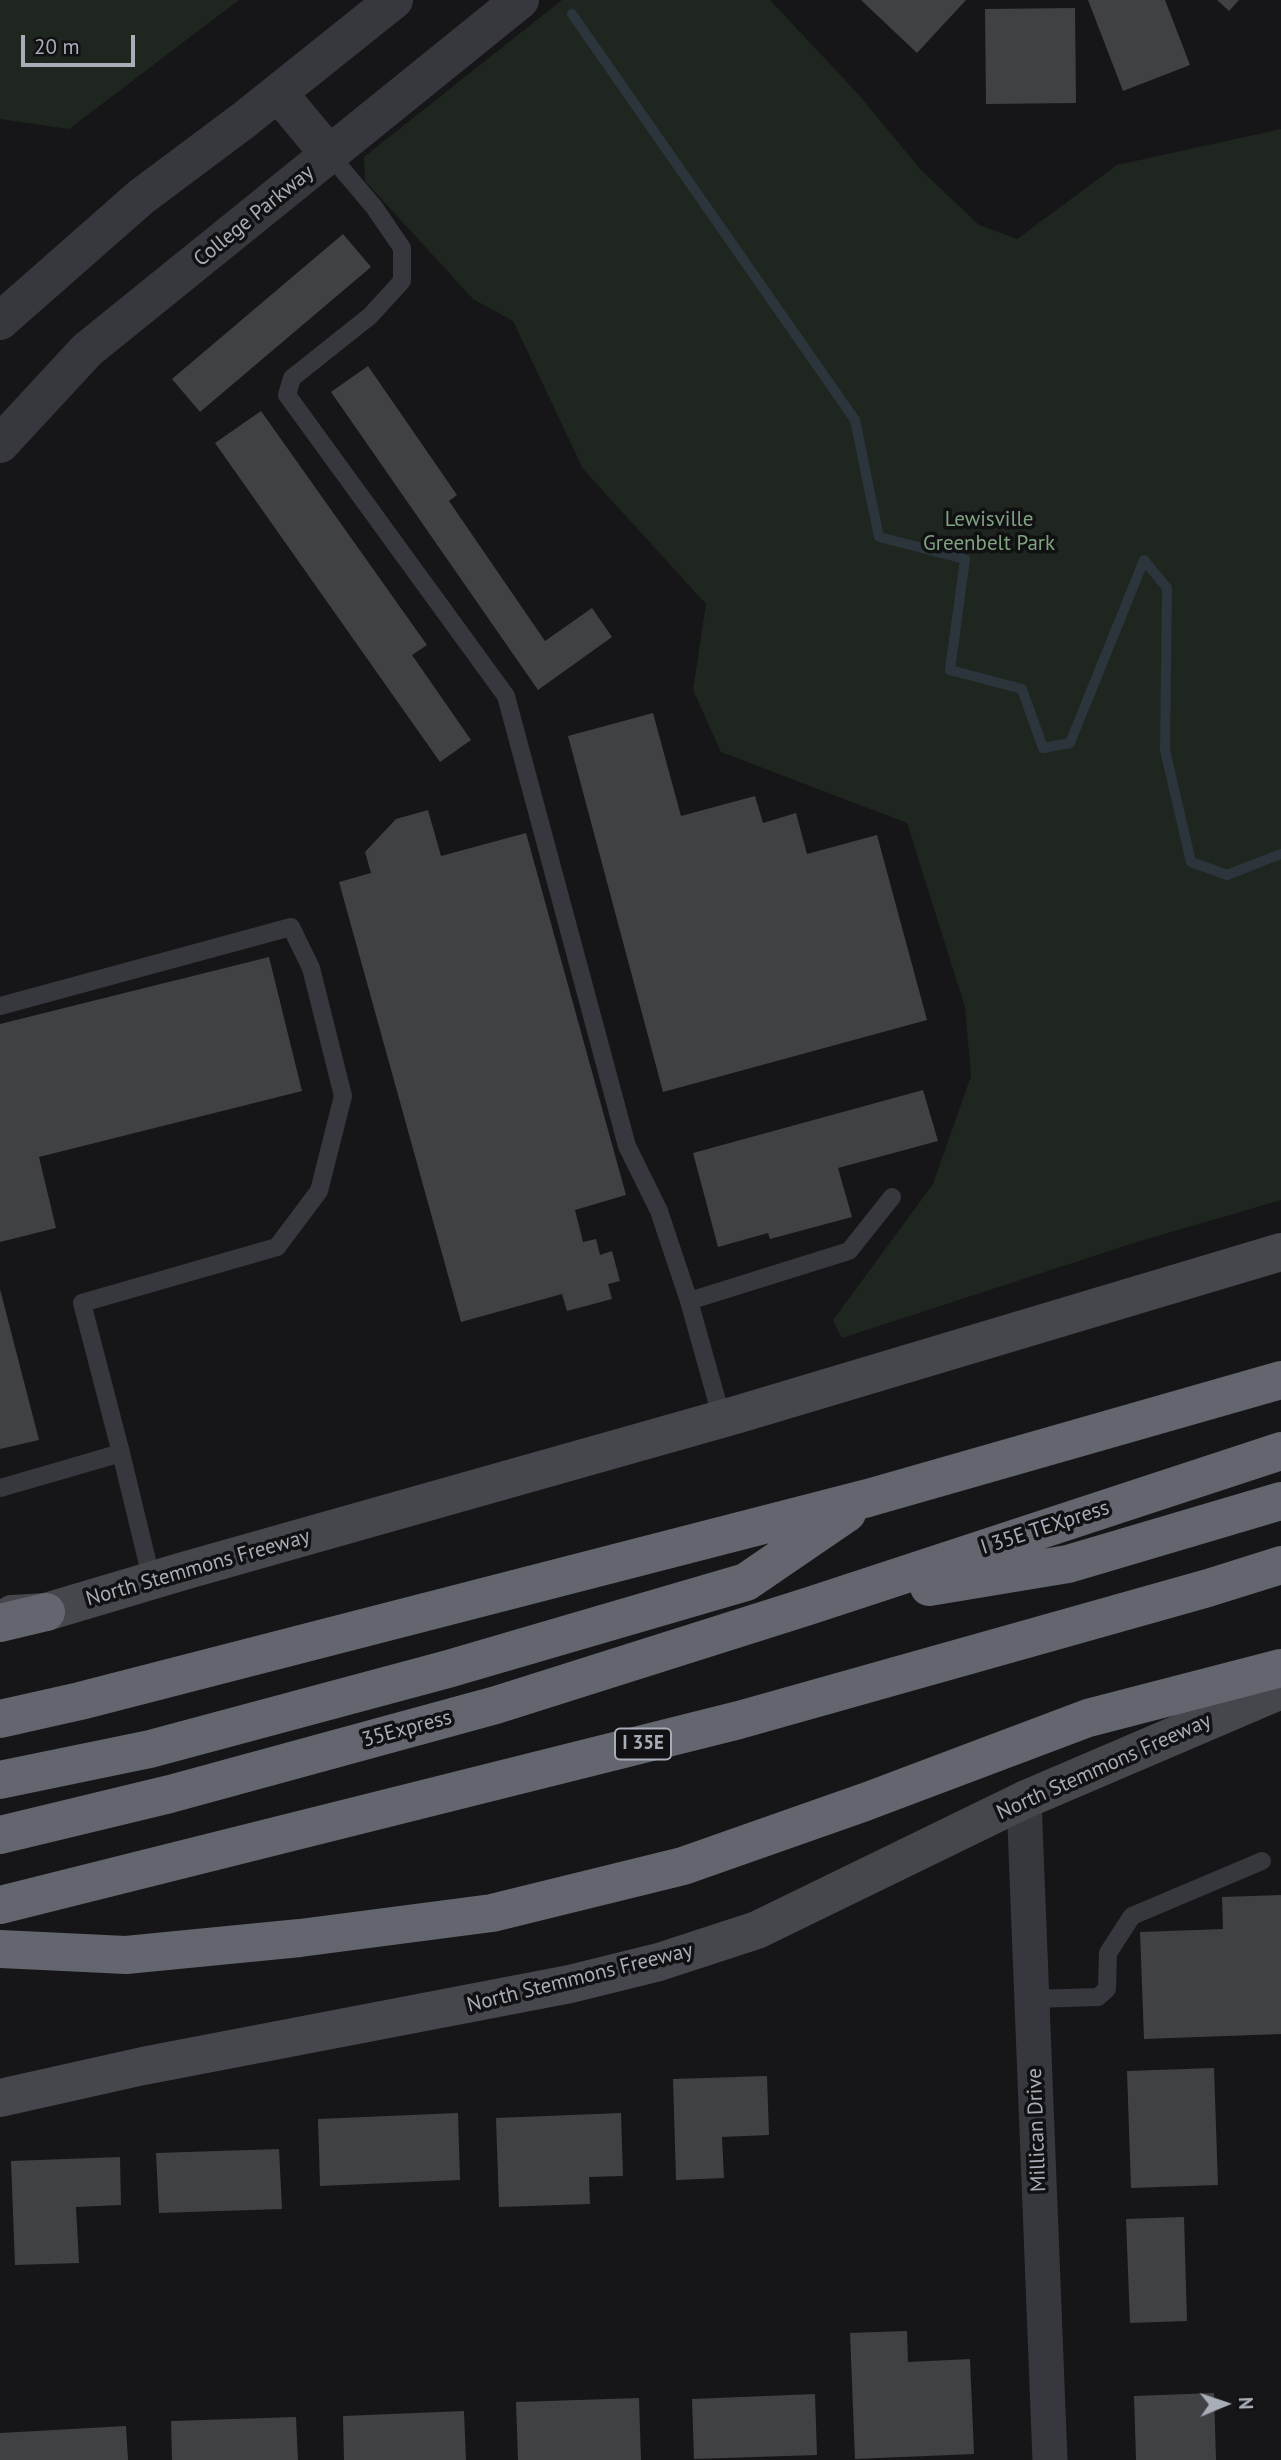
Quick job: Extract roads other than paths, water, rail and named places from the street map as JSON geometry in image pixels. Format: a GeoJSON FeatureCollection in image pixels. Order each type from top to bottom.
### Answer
{"type":"FeatureCollection","features":[{"type":"Feature","properties":{"kind":"highway"},"geometry":{"type":"LineString","coordinates":[[0,1719],[94,1698],[869,1497],[1281,1380]]}},
{"type":"Feature","properties":{"kind":"highway","name":"I 35E TEXpress"},"geometry":{"type":"LineString","coordinates":[[810,1606],[1281,1451]]}},
{"type":"Feature","properties":{"kind":"highway"},"geometry":{"type":"LineString","coordinates":[[0,1780],[163,1746],[448,1669],[746,1582],[869,1497]]}},
{"type":"Feature","properties":{"kind":"highway"},"geometry":{"type":"LineString","coordinates":[[810,1606],[1068,1564],[1281,1501]]}},
{"type":"Feature","properties":{"kind":"highway","name":"I 35E"},"geometry":{"type":"LineString","coordinates":[[0,1905],[739,1720],[1281,1565]]}},
{"type":"Feature","properties":{"kind":"highway","name":"35Express"},"geometry":{"type":"LineString","coordinates":[[0,1835],[170,1794],[496,1705],[810,1606]]}},
{"type":"Feature","properties":{"kind":"highway"},"geometry":{"type":"LineString","coordinates":[[0,1623],[47,1612]]}},
{"type":"Feature","properties":{"kind":"highway"},"geometry":{"type":"LineString","coordinates":[[0,1949],[126,1955],[300,1938],[492,1913],[683,1866],[865,1802],[1088,1718],[1281,1668]]}},
{"type":"Feature","properties":{"kind":"main road","name":"North Stemmons Freeway"},"geometry":{"type":"LineString","coordinates":[[0,1615],[47,1612],[722,1419],[1281,1252]]}},
{"type":"Feature","properties":{"kind":"main road","name":"North Stemmons Freeway"},"geometry":{"type":"LineString","coordinates":[[0,2098],[143,2066],[462,2006],[659,1962],[757,1930],[1024,1800],[1281,1690]]}},
{"type":"Feature","properties":{"kind":"street"},"geometry":{"type":"LineString","coordinates":[[0,321],[141,197],[278,93],[394,0]]}},
{"type":"Feature","properties":{"kind":"street","name":"College Parkway"},"geometry":{"type":"LineString","coordinates":[[0,444],[87,350],[520,0]]}},
{"type":"Feature","properties":{"kind":"street"},"geometry":{"type":"LineString","coordinates":[[278,93],[330,155]]}},
{"type":"Feature","properties":{"kind":"street","name":"Millican Drive"},"geometry":{"type":"LineString","coordinates":[[1024,1800],[1050,2460]]}},
{"type":"Feature","properties":{"kind":"lane"},"geometry":{"type":"LineString","coordinates":[[330,155],[374,207],[402,248],[402,281],[370,316],[292,378],[287,395],[506,696],[627,1146],[659,1211],[689,1301],[722,1419]]}},
{"type":"Feature","properties":{"kind":"lane"},"geometry":{"type":"LineString","coordinates":[[0,1006],[291,927],[311,968],[343,1096],[319,1191],[278,1247],[82,1303],[152,1581]]}},
{"type":"Feature","properties":{"kind":"lane"},"geometry":{"type":"LineString","coordinates":[[689,1301],[849,1251],[892,1197]]}},
{"type":"Feature","properties":{"kind":"lane"},"geometry":{"type":"LineString","coordinates":[[0,1489],[121,1453]]}},
{"type":"Feature","properties":{"kind":"lane"},"geometry":{"type":"LineString","coordinates":[[1032,1999],[1098,1997],[1107,1989],[1108,1952],[1132,1916],[1262,1861]]}},
{"type":"Feature","properties":{"kind":"waterway"},"geometry":{"type":"LineString","coordinates":[[572,14],[855,420],[879,537],[965,559],[950,670],[1022,689],[1043,748],[1070,743],[1144,560],[1167,588],[1165,750],[1191,862],[1227,875],[1281,854]]}},
{"type":"Feature","properties":{"kind":"park label","name":"Lewisville Greenbelt Park"},"geometry":{"type":"Point","coordinates":[989,532]}}]}
